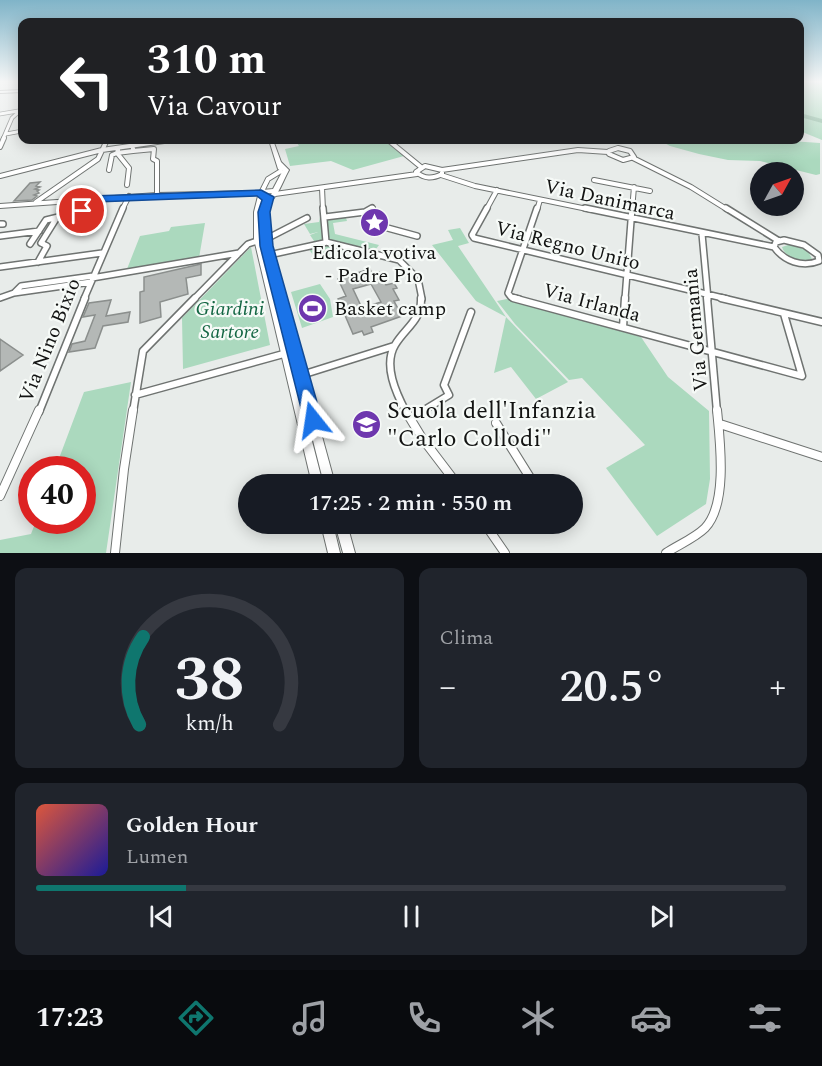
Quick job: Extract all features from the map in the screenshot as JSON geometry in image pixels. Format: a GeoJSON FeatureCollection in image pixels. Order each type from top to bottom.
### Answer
{"type":"FeatureCollection","features":[{"type":"Feature","properties":{"kind":"street"},"geometry":{"type":"LineString","coordinates":[[0,114],[18,111]]}},
{"type":"Feature","properties":{"kind":"street"},"geometry":{"type":"LineString","coordinates":[[0,147],[12,118],[18,111]]}},
{"type":"Feature","properties":{"kind":"street"},"geometry":{"type":"LineString","coordinates":[[6,134],[18,132]]}},
{"type":"Feature","properties":{"kind":"street"},"geometry":{"type":"LineString","coordinates":[[34,202],[98,159],[104,144]]}},
{"type":"Feature","properties":{"kind":"street"},"geometry":{"type":"LineString","coordinates":[[133,148],[145,144]]}},
{"type":"Feature","properties":{"kind":"street"},"geometry":{"type":"LineString","coordinates":[[272,144],[281,167],[273,191]]}},
{"type":"Feature","properties":{"kind":"street"},"geometry":{"type":"LineString","coordinates":[[393,144],[421,167]]}},
{"type":"Feature","properties":{"kind":"street"},"geometry":{"type":"LineString","coordinates":[[0,176],[102,150],[153,148],[153,159],[157,161],[157,195]]}},
{"type":"Feature","properties":{"kind":"street"},"geometry":{"type":"LineString","coordinates":[[609,152],[614,148],[626,150],[634,155],[633,158]]}},
{"type":"Feature","properties":{"kind":"street"},"geometry":{"type":"LineString","coordinates":[[109,170],[111,156],[118,150]]}},
{"type":"Feature","properties":{"kind":"street"},"geometry":{"type":"LineString","coordinates":[[118,150],[129,168],[128,185]]}},
{"type":"Feature","properties":{"kind":"street"},"geometry":{"type":"LineString","coordinates":[[0,206],[129,196],[264,195],[273,191],[322,188],[417,174],[426,178],[441,173],[578,150],[609,152],[619,159],[633,158],[691,187],[779,241],[791,241],[804,245],[815,252],[819,261],[812,264],[794,262],[778,253],[774,247],[779,241]]}},
{"type":"Feature","properties":{"kind":"street"},"geometry":{"type":"LineString","coordinates":[[417,174],[417,170],[421,167],[433,166],[441,173]]}},
{"type":"Feature","properties":{"kind":"street"},"geometry":{"type":"LineString","coordinates":[[281,167],[263,186],[264,195],[257,212],[261,239],[289,352],[327,474]]}},
{"type":"Feature","properties":{"kind":"street","name":"Via Danimarca"},"geometry":{"type":"LineString","coordinates":[[441,173],[540,200],[774,247]]}},
{"type":"Feature","properties":{"kind":"street"},"geometry":{"type":"LineString","coordinates":[[594,180],[650,191]]}},
{"type":"Feature","properties":{"kind":"street"},"geometry":{"type":"LineString","coordinates":[[322,188],[325,217],[323,233],[326,242],[399,260],[415,276]]}},
{"type":"Feature","properties":{"kind":"street"},"geometry":{"type":"LineString","coordinates":[[623,327],[634,188]]}},
{"type":"Feature","properties":{"kind":"street","name":"Via Regno Unito"},"geometry":{"type":"LineString","coordinates":[[497,190],[472,235],[474,238],[708,295]]}},
{"type":"Feature","properties":{"kind":"street","name":"Via Nino Bixio"},"geometry":{"type":"LineString","coordinates":[[0,496],[49,389],[92,278],[129,196]]}},
{"type":"Feature","properties":{"kind":"street"},"geometry":{"type":"LineString","coordinates":[[38,262],[47,246],[41,243],[30,244],[46,220],[82,211],[92,199]]}},
{"type":"Feature","properties":{"kind":"street"},"geometry":{"type":"LineString","coordinates":[[522,249],[540,200]]}},
{"type":"Feature","properties":{"kind":"street"},"geometry":{"type":"LineString","coordinates":[[325,217],[365,212],[373,208]]}},
{"type":"Feature","properties":{"kind":"street"},"geometry":{"type":"LineString","coordinates":[[365,212],[373,224],[417,236]]}},
{"type":"Feature","properties":{"kind":"street"},"geometry":{"type":"LineString","coordinates":[[115,553],[135,394],[143,351],[239,253],[293,222],[307,218]]}},
{"type":"Feature","properties":{"kind":"street"},"geometry":{"type":"LineString","coordinates":[[41,243],[56,219]]}},
{"type":"Feature","properties":{"kind":"street"},"geometry":{"type":"LineString","coordinates":[[0,236],[39,231]]}},
{"type":"Feature","properties":{"kind":"street","name":"Via Germania"},"geometry":{"type":"LineString","coordinates":[[666,553],[705,528],[716,512],[722,466],[702,234]]}},
{"type":"Feature","properties":{"kind":"street"},"geometry":{"type":"LineString","coordinates":[[261,239],[269,255],[289,352]]}},
{"type":"Feature","properties":{"kind":"street"},"geometry":{"type":"LineString","coordinates":[[269,255],[324,243]]}},
{"type":"Feature","properties":{"kind":"street","name":"Via Irlanda"},"geometry":{"type":"LineString","coordinates":[[522,249],[508,293],[511,297],[802,376],[784,314]]}},
{"type":"Feature","properties":{"kind":"street"},"geometry":{"type":"LineString","coordinates":[[0,267],[103,253]]}},
{"type":"Feature","properties":{"kind":"street"},"geometry":{"type":"LineString","coordinates":[[0,298],[14,293],[21,286],[92,278],[239,253]]}},
{"type":"Feature","properties":{"kind":"street"},"geometry":{"type":"LineString","coordinates":[[419,284],[424,301],[419,317],[394,346],[391,362],[392,376],[402,404],[450,474]]}},
{"type":"Feature","properties":{"kind":"street"},"geometry":{"type":"LineString","coordinates":[[708,295],[822,322]]}},
{"type":"Feature","properties":{"kind":"street"},"geometry":{"type":"LineString","coordinates":[[411,418],[449,395],[444,385],[471,312]]}},
{"type":"Feature","properties":{"kind":"street"},"geometry":{"type":"LineString","coordinates":[[296,376],[394,346]]}},
{"type":"Feature","properties":{"kind":"street"},"geometry":{"type":"LineString","coordinates":[[135,394],[289,352]]}},
{"type":"Feature","properties":{"kind":"street"},"geometry":{"type":"LineString","coordinates":[[296,376],[316,474]]}},
{"type":"Feature","properties":{"kind":"street"},"geometry":{"type":"LineString","coordinates":[[496,423],[528,474]]}},
{"type":"Feature","properties":{"kind":"street"},"geometry":{"type":"LineString","coordinates":[[720,424],[822,457]]}},
{"type":"Feature","properties":{"kind":"street"},"geometry":{"type":"LineString","coordinates":[[329,534],[334,553]]}},
{"type":"Feature","properties":{"kind":"street"},"geometry":{"type":"LineString","coordinates":[[344,534],[349,553]]}},
{"type":"Feature","properties":{"kind":"street"},"geometry":{"type":"LineString","coordinates":[[492,534],[506,553]]}},
{"type":"Feature","properties":{"kind":"green space"},"geometry":{"type":"Polygon","coordinates":[[[804,108],[822,108],[822,140],[804,133],[804,108]]]}},
{"type":"Feature","properties":{"kind":"green space"},"geometry":{"type":"Polygon","coordinates":[[[820,143],[820,174],[804,172],[804,162],[728,160],[666,144],[820,143]]]}},
{"type":"Feature","properties":{"kind":"green space"},"geometry":{"type":"Polygon","coordinates":[[[298,144],[389,144],[404,156],[353,170],[331,161],[290,166],[285,149],[299,146],[298,144]]]}},
{"type":"Feature","properties":{"kind":"green space"},"geometry":{"type":"Polygon","coordinates":[[[345,215],[347,221],[333,223],[335,234],[379,245],[370,257],[344,249],[335,261],[325,253],[313,255],[308,248],[316,244],[310,235],[318,232],[310,234],[304,224],[319,222],[320,217],[345,215]]]}},
{"type":"Feature","properties":{"kind":"green space"},"geometry":{"type":"Polygon","coordinates":[[[205,223],[199,258],[127,269],[140,236],[169,231],[171,227],[205,223]]]}},
{"type":"Feature","properties":{"kind":"green space"},"geometry":{"type":"Polygon","coordinates":[[[460,228],[469,243],[458,246],[506,317],[476,301],[432,245],[453,240],[448,230],[460,228]]]}},
{"type":"Feature","properties":{"kind":"green space"},"geometry":{"type":"Polygon","coordinates":[[[791,244],[808,251],[812,259],[790,257],[782,247],[791,244]]]}},
{"type":"Feature","properties":{"kind":"green space","name":"Giardini Sartore"},"geometry":{"type":"Polygon","coordinates":[[[251,247],[270,345],[183,369],[182,318],[251,247]]]}},
{"type":"Feature","properties":{"kind":"green space","name":"Basket camp"},"geometry":{"type":"Polygon","coordinates":[[[320,284],[330,299],[333,317],[302,328],[291,292],[320,284]]]}},
{"type":"Feature","properties":{"kind":"green space"},"geometry":{"type":"Polygon","coordinates":[[[507,299],[641,337],[668,377],[709,411],[710,479],[706,504],[657,536],[606,468],[645,445],[582,378],[569,380],[515,324],[497,301],[507,299]]]}},
{"type":"Feature","properties":{"kind":"green space"},"geometry":{"type":"Polygon","coordinates":[[[506,317],[568,382],[536,399],[511,367],[494,373],[506,317]]]}},
{"type":"Feature","properties":{"kind":"green space"},"geometry":{"type":"Polygon","coordinates":[[[131,382],[106,553],[0,553],[0,540],[31,534],[96,534],[96,456],[60,456],[84,392],[131,382]]]}},
{"type":"Feature","properties":{"kind":"building"},"geometry":{"type":"Polygon","coordinates":[[[40,182],[36,186],[40,187],[35,189],[39,190],[37,191],[39,193],[34,195],[37,196],[32,200],[14,201],[30,183],[40,182]]]}},
{"type":"Feature","properties":{"kind":"building"},"geometry":{"type":"Polygon","coordinates":[[[201,264],[201,275],[186,278],[188,294],[160,302],[161,317],[140,323],[140,292],[144,291],[144,277],[201,264]]]}},
{"type":"Feature","properties":{"kind":"building"},"geometry":{"type":"Polygon","coordinates":[[[370,269],[372,274],[379,272],[386,285],[394,283],[397,288],[393,289],[399,300],[394,301],[402,316],[371,327],[373,332],[364,335],[362,331],[353,334],[338,299],[346,296],[338,279],[370,269]],[[371,284],[353,289],[362,308],[381,302],[371,284]]]}},
{"type":"Feature","properties":{"kind":"building"},"geometry":{"type":"Polygon","coordinates":[[[111,300],[106,316],[130,312],[128,322],[103,326],[95,348],[69,352],[72,344],[85,341],[95,315],[83,317],[89,303],[111,300]]]}},
{"type":"Feature","properties":{"kind":"building"},"geometry":{"type":"Polygon","coordinates":[[[0,339],[23,355],[0,371],[0,339]]]}},
{"type":"Feature","properties":{"kind":"waterway"},"geometry":{"type":"LineString","coordinates":[[804,116],[822,121]]}},
{"type":"Feature","properties":{"kind":"place","name":"Edicola votiva - Padre Pio"},"geometry":{"type":"Point","coordinates":[374,222]}},
{"type":"Feature","properties":{"kind":"place","name":"Basket camp"},"geometry":{"type":"Point","coordinates":[313,308]}},
{"type":"Feature","properties":{"kind":"place","name":"Scuola dell'Infanzia \"Carlo Collodi\""},"geometry":{"type":"Point","coordinates":[366,424]}},
{"type":"Feature","properties":{"kind":"route"},"geometry":{"type":"LineString","coordinates":[[82,211],[92,199],[129,196],[261,193],[263,197],[268,197],[264,212],[266,246],[313,420]]}}]}
